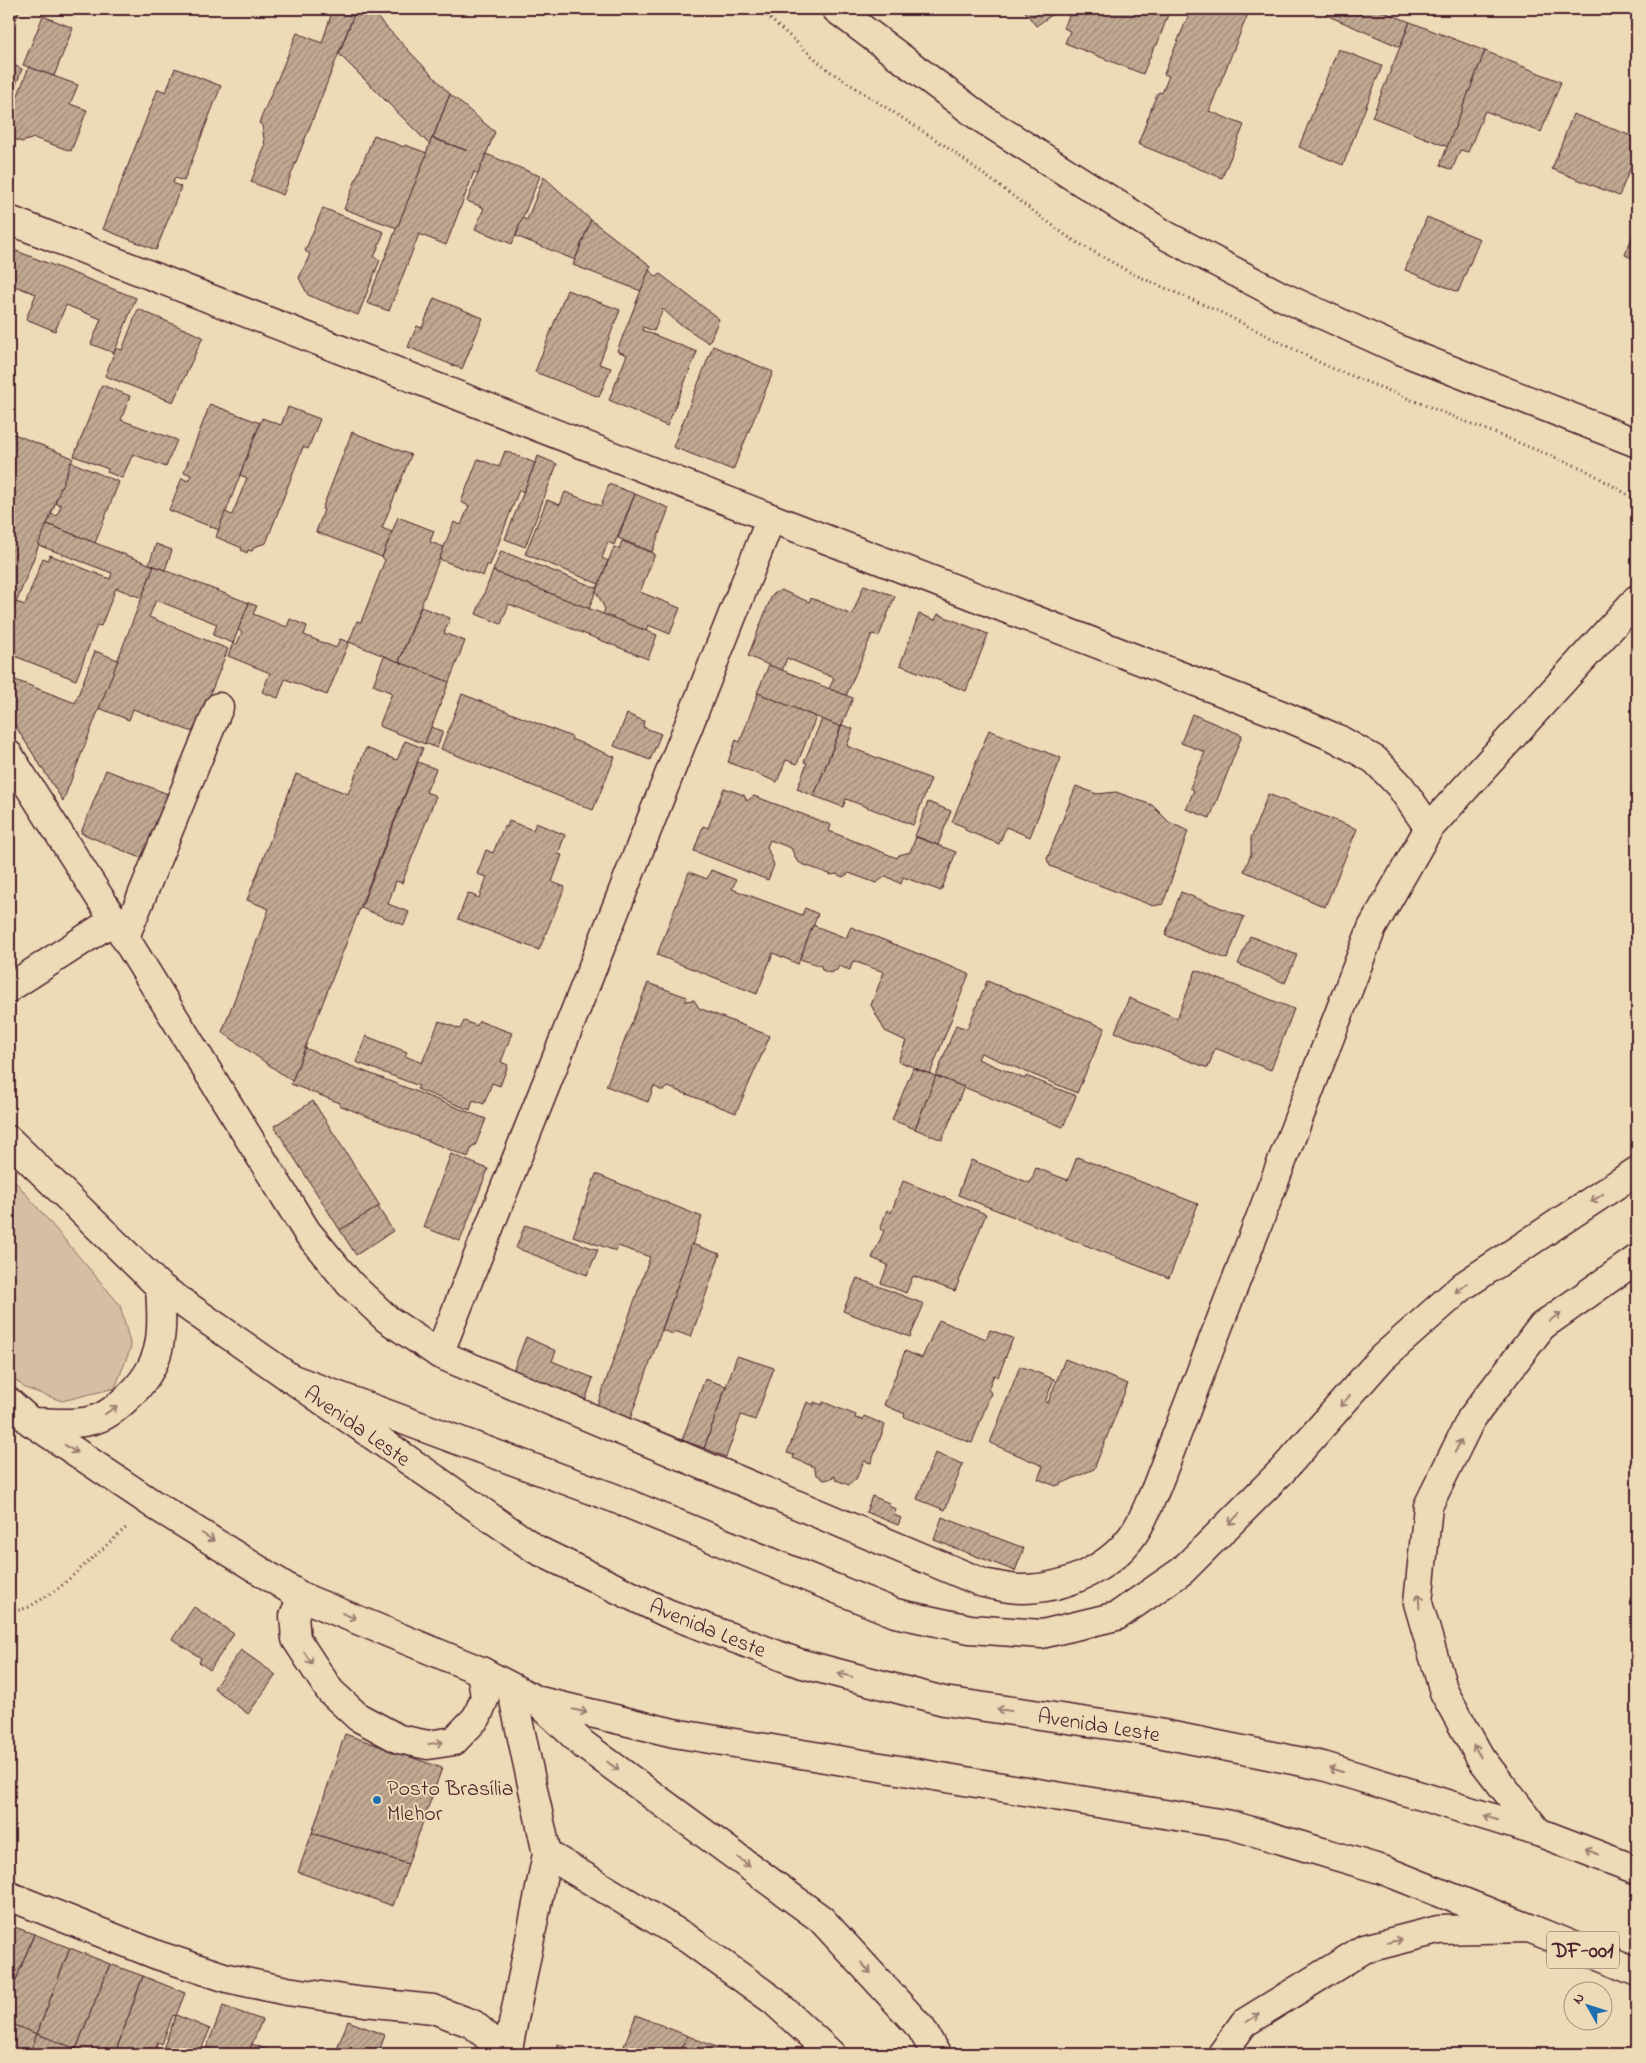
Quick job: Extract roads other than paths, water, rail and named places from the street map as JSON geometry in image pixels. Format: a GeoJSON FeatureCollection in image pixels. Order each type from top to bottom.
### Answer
{"type":"FeatureCollection","features":[{"type":"Feature","properties":{"kind":"main road"},"geometry":{"type":"LineString","coordinates":[[836,9],[981,118],[1167,236],[1279,295],[1400,350],[1637,443]]}},
{"type":"Feature","properties":{"kind":"main road"},"geometry":{"type":"LineString","coordinates":[[9,220],[1263,708],[1338,739],[1375,760],[1400,786],[1429,828]]}},
{"type":"Feature","properties":{"kind":"main road"},"geometry":{"type":"LineString","coordinates":[[439,1354],[771,518]]}},
{"type":"Feature","properties":{"kind":"main road"},"geometry":{"type":"LineString","coordinates":[[9,755],[120,929],[307,1232],[350,1284],[375,1307],[412,1337],[439,1354],[983,1583],[1020,1589],[1067,1582],[1104,1564],[1122,1548],[1138,1527],[1156,1488],[1372,928],[1429,828],[1637,600]]}},
{"type":"Feature","properties":{"kind":"main road"},"geometry":{"type":"LineString","coordinates":[[9,988],[120,929],[219,707]]}},
{"type":"Feature","properties":{"kind":"main road","name":"Avenida Leste"},"geometry":{"type":"LineString","coordinates":[[9,1140],[160,1288],[537,1550],[667,1613],[800,1663],[944,1701],[1143,1730],[1324,1766],[1538,1832],[1637,1870]]}},
{"type":"Feature","properties":{"kind":"main road"},"geometry":{"type":"LineString","coordinates":[[290,1378],[614,1498],[895,1614],[970,1629],[1042,1634],[1117,1616],[1182,1571],[1283,1470],[1382,1358],[1463,1286],[1637,1171]]}},
{"type":"Feature","properties":{"kind":"main road"},"geometry":{"type":"LineString","coordinates":[[1538,1832],[1480,1757],[1444,1692],[1418,1602],[1428,1506],[1471,1419],[1542,1326],[1637,1259]]}},
{"type":"Feature","properties":{"kind":"main road"},"geometry":{"type":"LineString","coordinates":[[31,1422],[76,1422],[97,1419],[114,1409],[130,1395],[149,1374],[159,1350],[162,1329],[160,1288]]}},
{"type":"Feature","properties":{"kind":"main road"},"geometry":{"type":"LineString","coordinates":[[9,1402],[31,1422],[153,1504],[302,1596],[481,1671],[536,1700],[674,1733],[1231,1826],[1383,1870],[1528,1928]]}},
{"type":"Feature","properties":{"kind":"main road"},"geometry":{"type":"LineString","coordinates":[[302,1596],[294,1616],[296,1640],[330,1691],[358,1717],[399,1738],[428,1745],[454,1741],[477,1718],[485,1697],[481,1671]]}},
{"type":"Feature","properties":{"kind":"main road"},"geometry":{"type":"LineString","coordinates":[[507,2054],[547,1854],[511,1687]]}},
{"type":"Feature","properties":{"kind":"main road"},"geometry":{"type":"LineString","coordinates":[[536,1700],[584,1745],[821,1919],[921,2028],[936,2054]]}},
{"type":"Feature","properties":{"kind":"main road"},"geometry":{"type":"LineString","coordinates":[[547,1854],[688,1939],[774,2001],[832,2054]]}},
{"type":"Feature","properties":{"kind":"main road"},"geometry":{"type":"LineString","coordinates":[[9,1896],[157,1955],[227,1978],[287,1992],[433,2009],[473,2024],[507,2054]]}},
{"type":"Feature","properties":{"kind":"main road"},"geometry":{"type":"LineString","coordinates":[[1222,2054],[1244,2023],[1364,1949],[1438,1930],[1528,1928]]}},
{"type":"Feature","properties":{"kind":"main road","name":"DF-001"},"geometry":{"type":"LineString","coordinates":[[1528,1928],[1637,1972]]}},
{"type":"Feature","properties":{"kind":"place","name":"Posto Brasília Mlehor"},"geometry":{"type":"Point","coordinates":[377,1800]}}]}
